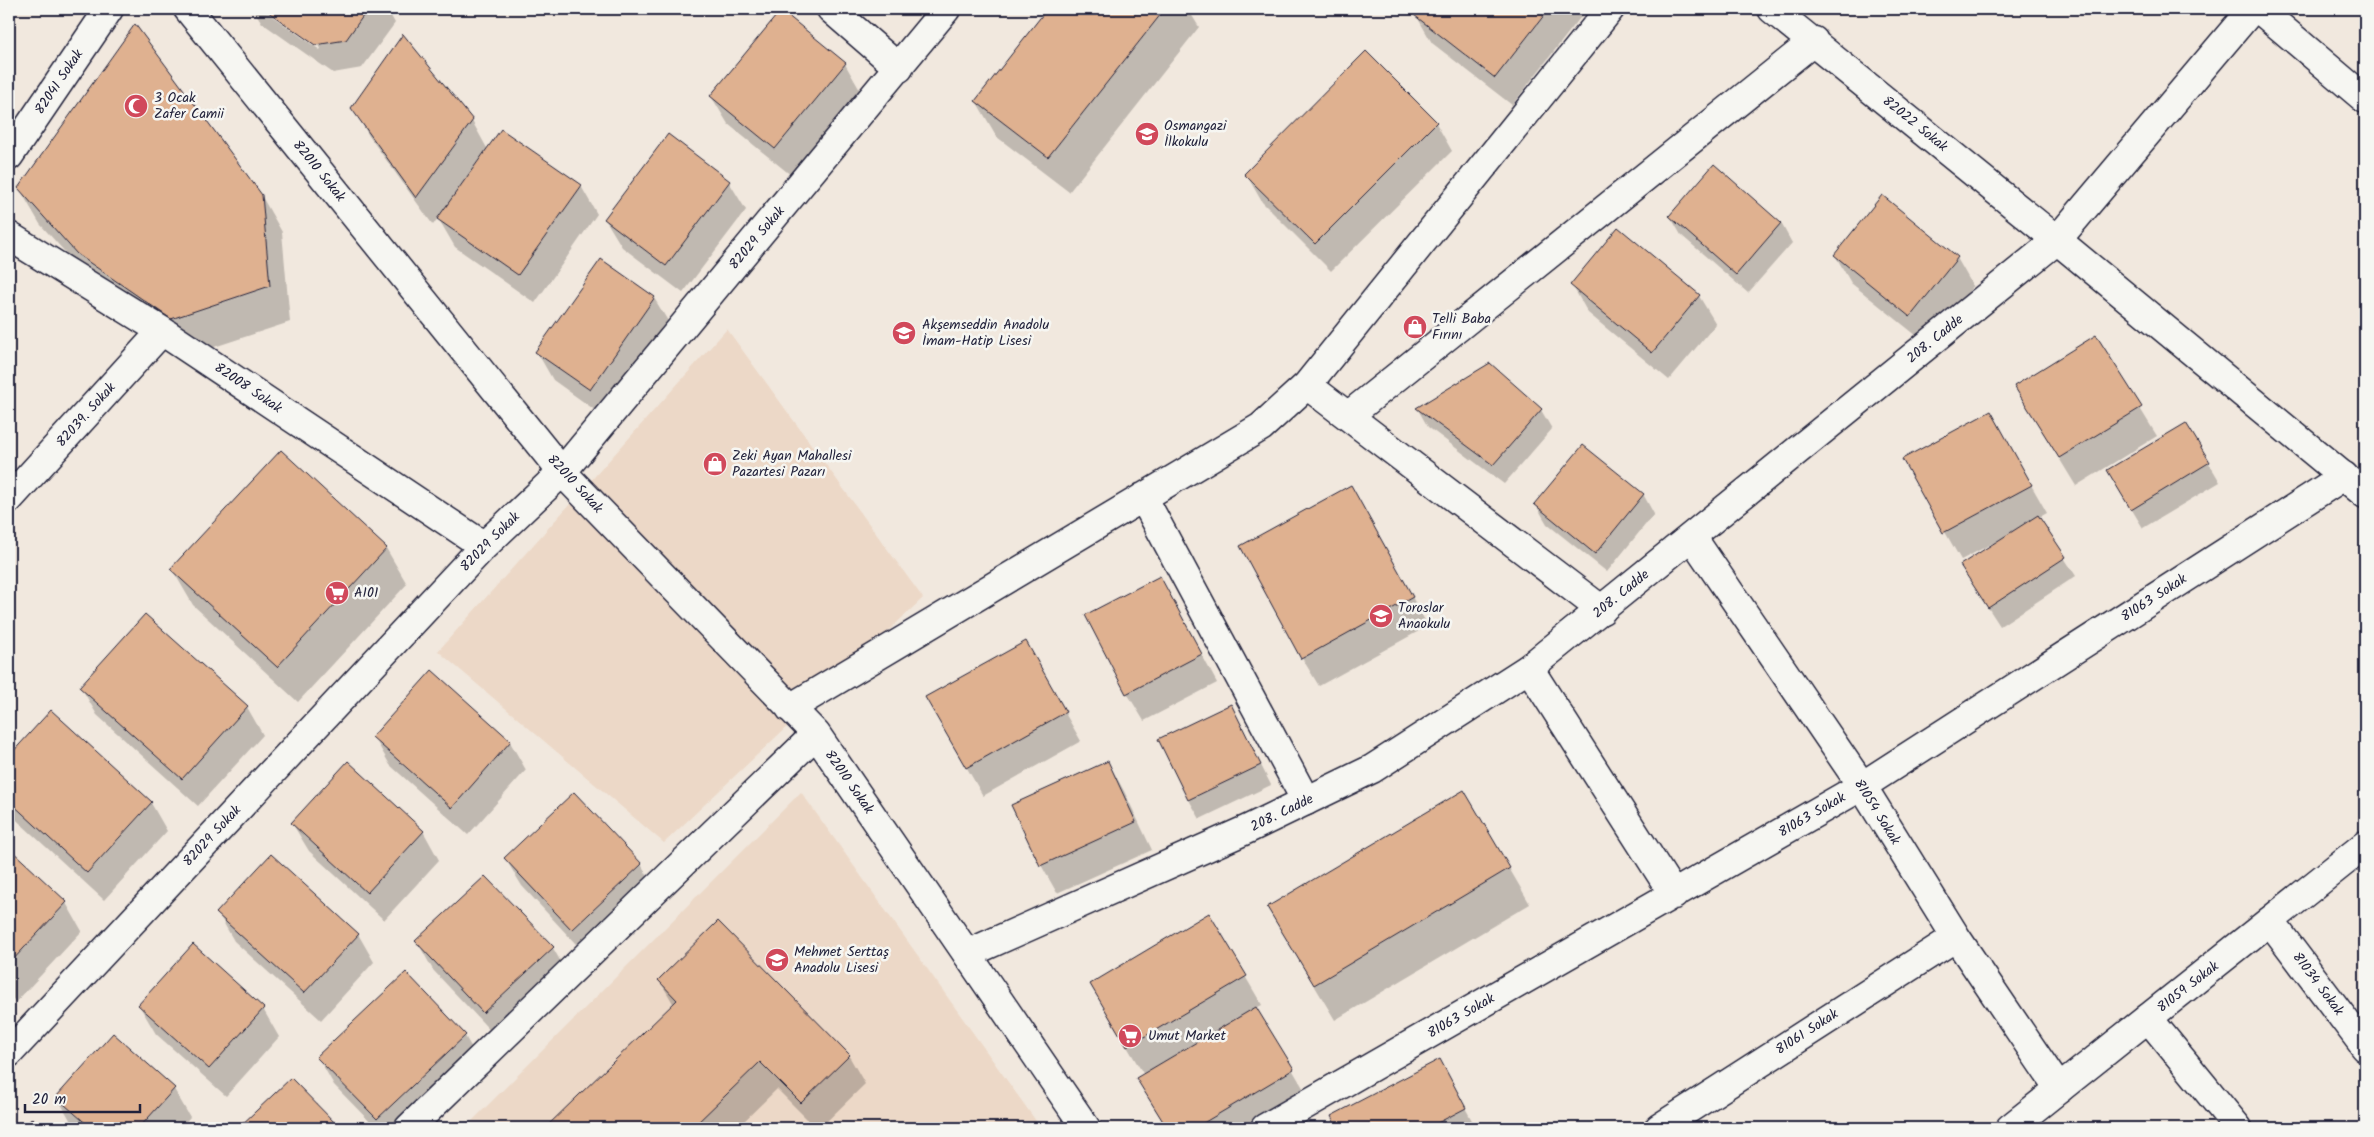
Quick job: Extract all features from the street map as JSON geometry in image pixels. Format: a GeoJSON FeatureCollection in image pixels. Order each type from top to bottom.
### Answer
{"type":"FeatureCollection","features":[{"type":"Feature","properties":{"kind":"street","name":"82041 Sokak"},"geometry":{"type":"LineString","coordinates":[[9,156],[109,9]]}},
{"type":"Feature","properties":{"kind":"street","name":"82010 Sokak"},"geometry":{"type":"LineString","coordinates":[[188,9],[562,472],[816,734],[967,954]]}},
{"type":"Feature","properties":{"kind":"street"},"geometry":{"type":"LineString","coordinates":[[831,9],[899,68]]}},
{"type":"Feature","properties":{"kind":"street","name":"82029 Sokak"},"geometry":{"type":"LineString","coordinates":[[9,1053],[484,546],[562,472],[946,9]]}},
{"type":"Feature","properties":{"kind":"street"},"geometry":{"type":"LineString","coordinates":[[790,708],[1261,427],[1307,385],[1610,9]]}},
{"type":"Feature","properties":{"kind":"street","name":"82022 Sokak"},"geometry":{"type":"LineString","coordinates":[[1772,9],[1814,40],[2056,240]]}},
{"type":"Feature","properties":{"kind":"street","name":"208. Cadde"},"geometry":{"type":"LineString","coordinates":[[967,954],[1306,801],[1372,769],[1529,668],[1692,538],[2056,240],[2252,9]]}},
{"type":"Feature","properties":{"kind":"street"},"geometry":{"type":"LineString","coordinates":[[2260,9],[2365,99]]}},
{"type":"Feature","properties":{"kind":"street"},"geometry":{"type":"LineString","coordinates":[[1348,416],[1814,40]]}},
{"type":"Feature","properties":{"kind":"street","name":"82008 Sokak"},"geometry":{"type":"LineString","coordinates":[[9,236],[162,331],[484,546]]}},
{"type":"Feature","properties":{"kind":"street"},"geometry":{"type":"LineString","coordinates":[[2056,240],[2365,494]]}},
{"type":"Feature","properties":{"kind":"street","name":"82039. Sokak"},"geometry":{"type":"LineString","coordinates":[[9,499],[162,331]]}},
{"type":"Feature","properties":{"kind":"street"},"geometry":{"type":"LineString","coordinates":[[1307,385],[1602,610]]}},
{"type":"Feature","properties":{"kind":"street","name":"81063 Sokak"},"geometry":{"type":"LineString","coordinates":[[1265,1128],[1862,786],[2344,476]]}},
{"type":"Feature","properties":{"kind":"street"},"geometry":{"type":"LineString","coordinates":[[1143,498],[1306,801]]}},
{"type":"Feature","properties":{"kind":"street","name":"81054 Sokak"},"geometry":{"type":"LineString","coordinates":[[1692,538],[1862,786],[1956,937],[2059,1089]]}},
{"type":"Feature","properties":{"kind":"street"},"geometry":{"type":"LineString","coordinates":[[1529,668],[1674,895]]}},
{"type":"Feature","properties":{"kind":"street"},"geometry":{"type":"LineString","coordinates":[[410,1128],[816,734]]}},
{"type":"Feature","properties":{"kind":"street","name":"81059 Sokak"},"geometry":{"type":"LineString","coordinates":[[2015,1127],[2059,1089],[2365,845]]}},
{"type":"Feature","properties":{"kind":"street","name":"81034 Sokak"},"geometry":{"type":"LineString","coordinates":[[2270,922],[2365,1047]]}},
{"type":"Feature","properties":{"kind":"street","name":"81061 Sokak"},"geometry":{"type":"LineString","coordinates":[[1659,1128],[1956,937]]}},
{"type":"Feature","properties":{"kind":"street"},"geometry":{"type":"LineString","coordinates":[[967,954],[1086,1128]]}},
{"type":"Feature","properties":{"kind":"street"},"geometry":{"type":"LineString","coordinates":[[2148,1018],[2238,1128]]}},
{"type":"Feature","properties":{"kind":"shaded area","name":"Zeki Ayan Mahallesi Pazartesi Pazarı"},"geometry":{"type":"Polygon","coordinates":[[[727,329],[923,598],[664,843],[438,651],[727,329]]]}},
{"type":"Feature","properties":{"kind":"shaded area","name":"Mehmet Serttaş Anadolu Lisesi"},"geometry":{"type":"Polygon","coordinates":[[[801,792],[1041,1128],[465,1128],[801,792]]]}},
{"type":"Feature","properties":{"kind":"building"},"geometry":{"type":"Polygon","coordinates":[[[264,9],[368,9],[346,40],[315,45],[264,9]]]}},
{"type":"Feature","properties":{"kind":"building"},"geometry":{"type":"Polygon","coordinates":[[[1047,9],[1165,9],[1048,157],[975,101],[1047,9]]]}},
{"type":"Feature","properties":{"kind":"building"},"geometry":{"type":"Polygon","coordinates":[[[1419,9],[1549,9],[1495,78],[1414,15],[1419,9]]]}},
{"type":"Feature","properties":{"kind":"building"},"geometry":{"type":"Polygon","coordinates":[[[781,10],[846,63],[775,149],[710,96],[781,10]]]}},
{"type":"Feature","properties":{"kind":"building","name":"3 Ocak Zafer Camii"},"geometry":{"type":"Polygon","coordinates":[[[135,24],[262,195],[270,286],[171,319],[77,254],[18,188],[135,24]]]}},
{"type":"Feature","properties":{"kind":"building"},"geometry":{"type":"Polygon","coordinates":[[[403,34],[473,120],[416,198],[351,108],[403,34]]]}},
{"type":"Feature","properties":{"kind":"building"},"geometry":{"type":"Polygon","coordinates":[[[1366,51],[1437,122],[1315,244],[1244,174],[1366,51]]]}},
{"type":"Feature","properties":{"kind":"building"},"geometry":{"type":"Polygon","coordinates":[[[501,129],[582,185],[518,275],[437,219],[501,129]]]}},
{"type":"Feature","properties":{"kind":"building"},"geometry":{"type":"Polygon","coordinates":[[[668,134],[730,181],[666,266],[604,219],[668,134]]]}},
{"type":"Feature","properties":{"kind":"building"},"geometry":{"type":"Polygon","coordinates":[[[1714,164],[1781,223],[1736,275],[1669,216],[1714,164]]]}},
{"type":"Feature","properties":{"kind":"building"},"geometry":{"type":"Polygon","coordinates":[[[1882,195],[1958,257],[1910,317],[1834,255],[1882,195]]]}},
{"type":"Feature","properties":{"kind":"building"},"geometry":{"type":"Polygon","coordinates":[[[1618,227],[1700,295],[1652,353],[1570,285],[1618,227]]]}},
{"type":"Feature","properties":{"kind":"building"},"geometry":{"type":"Polygon","coordinates":[[[601,259],[655,297],[590,390],[535,352],[601,259]]]}},
{"type":"Feature","properties":{"kind":"building"},"geometry":{"type":"Polygon","coordinates":[[[2096,335],[2142,407],[2059,458],[2014,386],[2096,335]]]}},
{"type":"Feature","properties":{"kind":"building"},"geometry":{"type":"Polygon","coordinates":[[[1490,363],[1542,409],[1493,465],[1416,408],[1490,363]]]}},
{"type":"Feature","properties":{"kind":"building"},"geometry":{"type":"Polygon","coordinates":[[[1991,411],[2032,485],[1943,533],[1902,459],[1991,411]]]}},
{"type":"Feature","properties":{"kind":"building"},"geometry":{"type":"Polygon","coordinates":[[[2186,423],[2210,462],[2131,510],[2107,470],[2186,423]]]}},
{"type":"Feature","properties":{"kind":"building"},"geometry":{"type":"Polygon","coordinates":[[[1583,445],[1644,494],[1595,554],[1534,504],[1583,445]]]}},
{"type":"Feature","properties":{"kind":"building"},"geometry":{"type":"Polygon","coordinates":[[[281,450],[387,548],[277,667],[170,569],[281,450]]]}},
{"type":"Feature","properties":{"kind":"building"},"geometry":{"type":"Polygon","coordinates":[[[1351,485],[1413,597],[1301,659],[1240,546],[1351,485]]]}},
{"type":"Feature","properties":{"kind":"building"},"geometry":{"type":"Polygon","coordinates":[[[2038,515],[2066,557],[1988,608],[1960,565],[2038,515]]]}},
{"type":"Feature","properties":{"kind":"building"},"geometry":{"type":"Polygon","coordinates":[[[1160,576],[1202,654],[1126,694],[1085,615],[1160,576]]]}},
{"type":"Feature","properties":{"kind":"building"},"geometry":{"type":"Polygon","coordinates":[[[145,614],[248,706],[182,779],[79,687],[145,614]]]}},
{"type":"Feature","properties":{"kind":"building"},"geometry":{"type":"Polygon","coordinates":[[[1026,641],[1066,712],[966,768],[925,697],[1026,641]]]}},
{"type":"Feature","properties":{"kind":"building"},"geometry":{"type":"Polygon","coordinates":[[[432,670],[511,741],[452,808],[372,737],[432,670]]]}},
{"type":"Feature","properties":{"kind":"building"},"geometry":{"type":"Polygon","coordinates":[[[1231,704],[1261,765],[1188,800],[1158,739],[1231,704]]]}},
{"type":"Feature","properties":{"kind":"building"},"geometry":{"type":"Polygon","coordinates":[[[51,710],[152,802],[87,873],[9,801],[9,756],[51,710]]]}},
{"type":"Feature","properties":{"kind":"building"},"geometry":{"type":"Polygon","coordinates":[[[348,761],[424,831],[367,893],[291,823],[348,761]]]}},
{"type":"Feature","properties":{"kind":"building"},"geometry":{"type":"Polygon","coordinates":[[[1108,761],[1136,822],[1040,866],[1011,805],[1108,761]]]}},
{"type":"Feature","properties":{"kind":"building"},"geometry":{"type":"Polygon","coordinates":[[[1464,790],[1510,868],[1314,985],[1267,907],[1464,790]]]}},
{"type":"Feature","properties":{"kind":"building"},"geometry":{"type":"Polygon","coordinates":[[[574,792],[642,864],[572,930],[504,858],[574,792]]]}},
{"type":"Feature","properties":{"kind":"building"},"geometry":{"type":"Polygon","coordinates":[[[9,848],[67,902],[9,964],[9,848]]]}},
{"type":"Feature","properties":{"kind":"building"},"geometry":{"type":"Polygon","coordinates":[[[271,854],[359,934],[304,993],[216,913],[271,854]]]}},
{"type":"Feature","properties":{"kind":"building"},"geometry":{"type":"Polygon","coordinates":[[[485,876],[554,947],[483,1013],[415,941],[485,876]]]}},
{"type":"Feature","properties":{"kind":"building"},"geometry":{"type":"Polygon","coordinates":[[[1209,913],[1247,976],[1127,1047],[1090,984],[1209,913]]]}},
{"type":"Feature","properties":{"kind":"building"},"geometry":{"type":"Polygon","coordinates":[[[718,921],[850,1055],[801,1103],[760,1062],[692,1128],[545,1128],[677,1000],[658,980],[718,921]]]}},
{"type":"Feature","properties":{"kind":"building"},"geometry":{"type":"Polygon","coordinates":[[[193,944],[264,1008],[209,1069],[138,1005],[193,944]]]}},
{"type":"Feature","properties":{"kind":"building"},"geometry":{"type":"Polygon","coordinates":[[[406,972],[466,1035],[377,1119],[316,1057],[406,972]]]}},
{"type":"Feature","properties":{"kind":"building"},"geometry":{"type":"Polygon","coordinates":[[[1256,1007],[1294,1069],[1195,1128],[1167,1128],[1136,1078],[1256,1007]]]}},
{"type":"Feature","properties":{"kind":"building"},"geometry":{"type":"Polygon","coordinates":[[[113,1033],[175,1088],[139,1128],[91,1128],[56,1097],[113,1033]]]}},
{"type":"Feature","properties":{"kind":"building"},"geometry":{"type":"Polygon","coordinates":[[[1440,1059],[1466,1108],[1428,1128],[1337,1128],[1331,1116],[1440,1059]]]}},
{"type":"Feature","properties":{"kind":"building"},"geometry":{"type":"Polygon","coordinates":[[[291,1078],[340,1128],[238,1128],[291,1078]]]}},
{"type":"Feature","properties":{"kind":"building"},"geometry":{"type":"Polygon","coordinates":[[[32,1118],[43,1128],[23,1128],[32,1118]]]}},
{"type":"Feature","properties":{"kind":"place","name":"3 Ocak Zafer Camii"},"geometry":{"type":"Point","coordinates":[136,106]}},
{"type":"Feature","properties":{"kind":"place","name":"Osmangazi İlkokulu"},"geometry":{"type":"Point","coordinates":[1147,134]}},
{"type":"Feature","properties":{"kind":"place","name":"Telli Baba Fırını"},"geometry":{"type":"Point","coordinates":[1415,327]}},
{"type":"Feature","properties":{"kind":"place","name":"Akşemseddin Anadolu İmam-Hatip Lisesi"},"geometry":{"type":"Point","coordinates":[904,333]}},
{"type":"Feature","properties":{"kind":"place","name":"Zeki Ayan Mahallesi Pazartesi Pazarı"},"geometry":{"type":"Point","coordinates":[715,464]}},
{"type":"Feature","properties":{"kind":"place","name":"A101"},"geometry":{"type":"Point","coordinates":[337,593]}},
{"type":"Feature","properties":{"kind":"place","name":"Toroslar Anaokulu"},"geometry":{"type":"Point","coordinates":[1381,616]}},
{"type":"Feature","properties":{"kind":"place","name":"Mehmet Serttaş Anadolu Lisesi"},"geometry":{"type":"Point","coordinates":[777,960]}},
{"type":"Feature","properties":{"kind":"place","name":"Umut Market"},"geometry":{"type":"Point","coordinates":[1130,1036]}}]}
